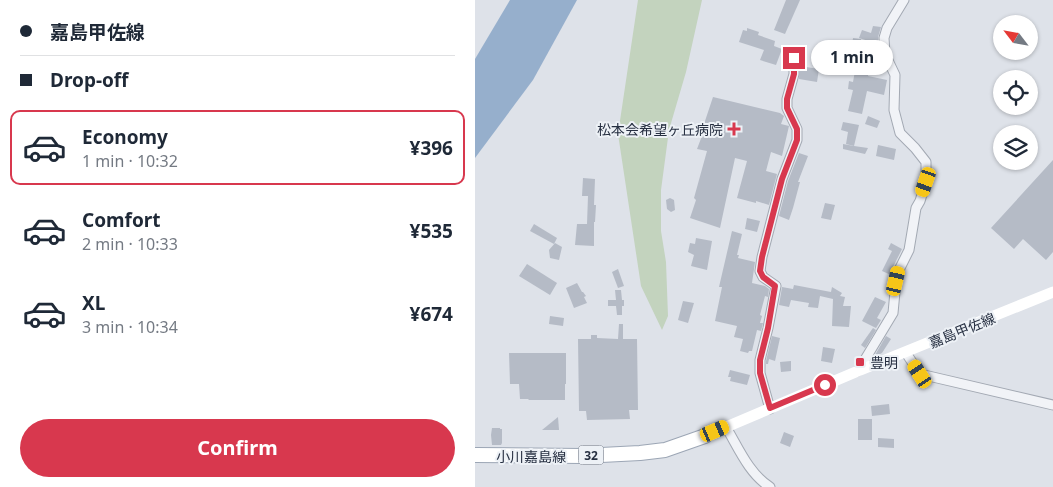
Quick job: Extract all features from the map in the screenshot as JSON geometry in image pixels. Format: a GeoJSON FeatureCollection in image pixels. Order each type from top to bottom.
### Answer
{"type":"FeatureCollection","features":[{"type":"Feature","properties":{"kind":"main road","name":"嘉島甲佐線"},"geometry":{"type":"LineString","coordinates":[[705,436],[1053,292]]}},
{"type":"Feature","properties":{"kind":"main road","name":"小川嘉島線"},"geometry":{"type":"LineString","coordinates":[[475,455],[582,456],[640,454],[665,450],[705,436]]}},
{"type":"Feature","properties":{"kind":"street"},"geometry":{"type":"LineString","coordinates":[[859,371],[893,312],[896,281],[909,250],[916,208],[920,202],[926,182],[926,162],[900,132],[894,110],[895,75],[885,54],[884,38],[887,28],[904,0]]}},
{"type":"Feature","properties":{"kind":"street"},"geometry":{"type":"LineString","coordinates":[[770,408],[760,373],[760,360],[775,286],[763,277],[760,271],[782,179],[797,140],[797,129],[787,108],[787,99],[794,74],[794,58]]}},
{"type":"Feature","properties":{"kind":"street"},"geometry":{"type":"LineString","coordinates":[[906,353],[920,374],[1053,405]]}},
{"type":"Feature","properties":{"kind":"street"},"geometry":{"type":"LineString","coordinates":[[726,427],[755,474],[770,487]]}},
{"type":"Feature","properties":{"kind":"green space"},"geometry":{"type":"Polygon","coordinates":[[[638,0],[702,0],[686,72],[669,130],[661,190],[661,231],[666,262],[668,316],[662,330],[641,286],[618,134],[638,0]]]}},
{"type":"Feature","properties":{"kind":"water"},"geometry":{"type":"Polygon","coordinates":[[[510,0],[577,0],[533,80],[475,158],[475,59],[510,0]]]}},
{"type":"Feature","properties":{"kind":"building"},"geometry":{"type":"Polygon","coordinates":[[[786,0],[800,0],[785,34],[774,30],[786,0]]]}},
{"type":"Feature","properties":{"kind":"building"},"geometry":{"type":"Polygon","coordinates":[[[873,26],[881,27],[878,44],[859,38],[862,30],[871,33],[873,26]]]}},
{"type":"Feature","properties":{"kind":"building"},"geometry":{"type":"Polygon","coordinates":[[[747,28],[759,32],[758,35],[775,41],[774,46],[782,49],[776,65],[760,60],[764,50],[739,42],[743,30],[747,31],[747,28]]]}},
{"type":"Feature","properties":{"kind":"building"},"geometry":{"type":"Polygon","coordinates":[[[853,38],[861,39],[859,53],[851,52],[853,38]]]}},
{"type":"Feature","properties":{"kind":"building"},"geometry":{"type":"Polygon","coordinates":[[[858,54],[880,57],[882,66],[870,64],[868,76],[887,80],[884,95],[867,91],[862,114],[848,111],[853,90],[848,89],[849,81],[853,82],[858,54]]]}},
{"type":"Feature","properties":{"kind":"building"},"geometry":{"type":"Polygon","coordinates":[[[799,55],[807,56],[806,67],[819,69],[817,82],[799,79],[799,55]]]}},
{"type":"Feature","properties":{"kind":"building"},"geometry":{"type":"Polygon","coordinates":[[[713,97],[780,113],[784,116],[781,124],[789,126],[782,156],[771,152],[766,171],[777,174],[769,205],[737,198],[747,161],[735,158],[720,228],[690,218],[707,151],[697,149],[713,97]]]}},
{"type":"Feature","properties":{"kind":"building"},"geometry":{"type":"Polygon","coordinates":[[[868,116],[880,121],[877,128],[865,124],[868,116]]]}},
{"type":"Feature","properties":{"kind":"building"},"geometry":{"type":"Polygon","coordinates":[[[843,122],[859,125],[854,146],[846,144],[848,132],[841,130],[843,122]]]}},
{"type":"Feature","properties":{"kind":"building"},"geometry":{"type":"Polygon","coordinates":[[[843,144],[868,148],[865,154],[843,149],[843,144]]]}},
{"type":"Feature","properties":{"kind":"building"},"geometry":{"type":"Polygon","coordinates":[[[878,145],[896,149],[894,160],[876,156],[878,145]]]}},
{"type":"Feature","properties":{"kind":"building"},"geometry":{"type":"Polygon","coordinates":[[[799,153],[808,156],[798,182],[800,182],[789,220],[779,216],[788,181],[799,153]]]}},
{"type":"Feature","properties":{"kind":"building"},"geometry":{"type":"Polygon","coordinates":[[[1053,160],[1053,252],[1046,260],[1023,239],[1014,249],[991,228],[1053,160]]]}},
{"type":"Feature","properties":{"kind":"building"},"geometry":{"type":"Polygon","coordinates":[[[583,178],[595,179],[594,246],[575,245],[577,224],[587,224],[588,196],[582,196],[583,178]]]}},
{"type":"Feature","properties":{"kind":"building"},"geometry":{"type":"Polygon","coordinates":[[[670,198],[674,200],[675,210],[671,212],[667,209],[666,200],[670,198]]]}},
{"type":"Feature","properties":{"kind":"building"},"geometry":{"type":"Polygon","coordinates":[[[825,203],[835,205],[831,220],[821,218],[825,203]]]}},
{"type":"Feature","properties":{"kind":"building"},"geometry":{"type":"Polygon","coordinates":[[[747,218],[760,221],[757,232],[745,229],[747,218]]]}},
{"type":"Feature","properties":{"kind":"building"},"geometry":{"type":"Polygon","coordinates":[[[534,224],[557,238],[554,244],[530,231],[534,224]]]}},
{"type":"Feature","properties":{"kind":"building"},"geometry":{"type":"Polygon","coordinates":[[[732,231],[742,234],[738,258],[755,262],[752,283],[769,289],[768,297],[765,296],[760,315],[762,316],[760,323],[763,323],[761,331],[757,330],[752,351],[748,353],[740,351],[743,339],[734,337],[737,326],[715,321],[722,287],[719,287],[732,231]]]}},
{"type":"Feature","properties":{"kind":"building"},"geometry":{"type":"Polygon","coordinates":[[[696,238],[712,241],[707,270],[691,266],[694,255],[688,252],[690,243],[695,244],[696,238]]]}},
{"type":"Feature","properties":{"kind":"building"},"geometry":{"type":"Polygon","coordinates":[[[555,243],[562,247],[559,260],[550,258],[549,250],[555,243]]]}},
{"type":"Feature","properties":{"kind":"building"},"geometry":{"type":"Polygon","coordinates":[[[891,243],[902,249],[891,275],[882,271],[892,251],[888,249],[891,243]]]}},
{"type":"Feature","properties":{"kind":"building"},"geometry":{"type":"Polygon","coordinates":[[[527,264],[557,283],[550,295],[519,276],[527,264]]]}},
{"type":"Feature","properties":{"kind":"building"},"geometry":{"type":"Polygon","coordinates":[[[618,269],[624,286],[618,288],[612,272],[618,269]]]}},
{"type":"Feature","properties":{"kind":"building"},"geometry":{"type":"Polygon","coordinates":[[[577,283],[586,296],[584,297],[587,303],[574,308],[566,288],[577,283]]]}},
{"type":"Feature","properties":{"kind":"building"},"geometry":{"type":"Polygon","coordinates":[[[794,285],[831,292],[832,287],[842,293],[840,296],[845,297],[843,306],[851,306],[849,327],[832,326],[833,299],[820,296],[818,308],[808,307],[809,303],[791,300],[789,307],[779,305],[782,287],[793,289],[794,285]]]}},
{"type":"Feature","properties":{"kind":"building"},"geometry":{"type":"Polygon","coordinates":[[[615,290],[621,290],[622,300],[624,300],[622,315],[617,315],[616,306],[608,306],[608,300],[616,300],[615,290]]]}},
{"type":"Feature","properties":{"kind":"building"},"geometry":{"type":"Polygon","coordinates":[[[875,297],[886,302],[877,318],[881,320],[876,328],[862,321],[875,297]]]}},
{"type":"Feature","properties":{"kind":"building"},"geometry":{"type":"Polygon","coordinates":[[[683,301],[694,303],[688,323],[678,320],[683,301]]]}},
{"type":"Feature","properties":{"kind":"building"},"geometry":{"type":"Polygon","coordinates":[[[550,316],[564,318],[563,326],[549,324],[550,316]]]}},
{"type":"Feature","properties":{"kind":"building"},"geometry":{"type":"Polygon","coordinates":[[[619,324],[623,324],[623,339],[637,339],[638,410],[629,410],[630,419],[587,420],[586,411],[579,411],[578,339],[591,339],[591,335],[597,335],[597,338],[618,339],[619,324]]]}},
{"type":"Feature","properties":{"kind":"building"},"geometry":{"type":"Polygon","coordinates":[[[873,328],[876,330],[865,348],[861,345],[873,328]]]}},
{"type":"Feature","properties":{"kind":"building"},"geometry":{"type":"Polygon","coordinates":[[[772,336],[780,338],[775,361],[769,359],[768,364],[766,364],[766,361],[772,336]]]}},
{"type":"Feature","properties":{"kind":"building"},"geometry":{"type":"Polygon","coordinates":[[[886,336],[891,339],[882,353],[876,356],[875,355],[886,336]]]}},
{"type":"Feature","properties":{"kind":"building"},"geometry":{"type":"Polygon","coordinates":[[[823,347],[835,349],[832,363],[821,361],[823,347]]]}},
{"type":"Feature","properties":{"kind":"building"},"geometry":{"type":"Polygon","coordinates":[[[509,353],[566,353],[565,400],[520,399],[519,384],[510,384],[509,353]]]}},
{"type":"Feature","properties":{"kind":"building"},"geometry":{"type":"Polygon","coordinates":[[[791,361],[791,371],[781,372],[780,362],[791,361]]]}},
{"type":"Feature","properties":{"kind":"building"},"geometry":{"type":"Polygon","coordinates":[[[730,370],[750,375],[747,385],[730,381],[731,377],[728,377],[730,370]]]}},
{"type":"Feature","properties":{"kind":"building"},"geometry":{"type":"Polygon","coordinates":[[[889,404],[890,414],[872,416],[871,406],[889,404]]]}},
{"type":"Feature","properties":{"kind":"building"},"geometry":{"type":"Polygon","coordinates":[[[558,417],[559,430],[542,430],[558,417]]]}},
{"type":"Feature","properties":{"kind":"building"},"geometry":{"type":"Polygon","coordinates":[[[858,419],[872,419],[872,440],[858,440],[858,419]]]}},
{"type":"Feature","properties":{"kind":"building"},"geometry":{"type":"Polygon","coordinates":[[[492,428],[502,429],[501,445],[492,445],[492,428]]]}},
{"type":"Feature","properties":{"kind":"building"},"geometry":{"type":"Polygon","coordinates":[[[784,432],[794,436],[790,447],[780,443],[784,432]]]}},
{"type":"Feature","properties":{"kind":"building"},"geometry":{"type":"Polygon","coordinates":[[[878,438],[894,439],[894,448],[878,447],[878,438]]]}},
{"type":"Feature","properties":{"kind":"place","name":"松本会希望ヶ丘病院"},"geometry":{"type":"Point","coordinates":[734,129]}},
{"type":"Feature","properties":{"kind":"place","name":"豊明"},"geometry":{"type":"Point","coordinates":[860,362]}},
{"type":"Feature","properties":{"kind":"route"},"geometry":{"type":"LineString","coordinates":[[794,58],[794,74],[787,99],[787,108],[797,129],[797,140],[782,179],[762,257],[760,271],[763,277],[775,286],[760,360],[760,373],[770,408],[825,385]]}}]}
